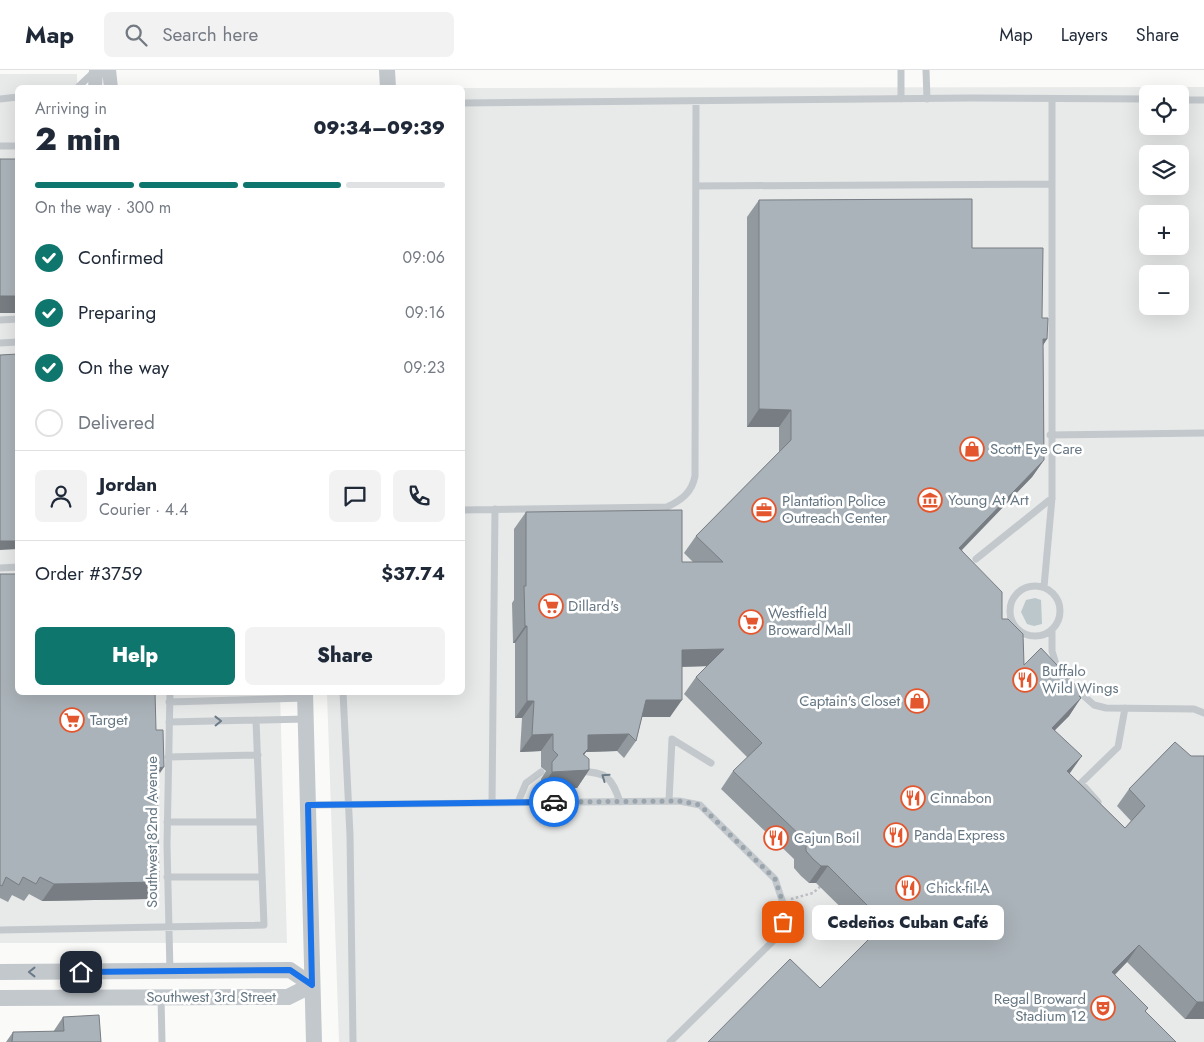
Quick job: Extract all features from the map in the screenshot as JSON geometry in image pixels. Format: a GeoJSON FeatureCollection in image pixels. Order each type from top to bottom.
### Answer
{"type":"FeatureCollection","features":[{"type":"Feature","properties":{"kind":"street"},"geometry":{"type":"LineString","coordinates":[[95,70],[95,85]]}},
{"type":"Feature","properties":{"kind":"street"},"geometry":{"type":"LineString","coordinates":[[109,70],[111,85]]}},
{"type":"Feature","properties":{"kind":"street"},"geometry":{"type":"LineString","coordinates":[[387,70],[388,85]]}},
{"type":"Feature","properties":{"kind":"street"},"geometry":{"type":"LineString","coordinates":[[305,695],[314,1042]]}},
{"type":"Feature","properties":{"kind":"street","name":"Southwest 3rd Street"},"geometry":{"type":"LineString","coordinates":[[0,972],[290,970],[312,985],[288,997],[0,998]]}},
{"type":"Feature","properties":{"kind":"street"},"geometry":{"type":"LineString","coordinates":[[126,998],[133,972]]}},
{"type":"Feature","properties":{"kind":"lane"},"geometry":{"type":"LineString","coordinates":[[80,85],[95,70]]}},
{"type":"Feature","properties":{"kind":"lane"},"geometry":{"type":"LineString","coordinates":[[901,70],[901,99]]}},
{"type":"Feature","properties":{"kind":"lane"},"geometry":{"type":"LineString","coordinates":[[926,70],[926,99]]}},
{"type":"Feature","properties":{"kind":"lane"},"geometry":{"type":"LineString","coordinates":[[0,99],[15,97]]}},
{"type":"Feature","properties":{"kind":"lane"},"geometry":{"type":"LineString","coordinates":[[1044,587],[1052,498],[1050,435],[1052,99]]}},
{"type":"Feature","properties":{"kind":"lane"},"geometry":{"type":"LineString","coordinates":[[465,103],[1139,99]]}},
{"type":"Feature","properties":{"kind":"lane"},"geometry":{"type":"LineString","coordinates":[[1189,100],[1204,100]]}},
{"type":"Feature","properties":{"kind":"lane"},"geometry":{"type":"LineString","coordinates":[[465,510],[667,507],[680,501],[693,488],[695,476],[696,101]]}},
{"type":"Feature","properties":{"kind":"lane"},"geometry":{"type":"LineString","coordinates":[[0,146],[15,146]]}},
{"type":"Feature","properties":{"kind":"lane"},"geometry":{"type":"LineString","coordinates":[[696,186],[1051,184]]}},
{"type":"Feature","properties":{"kind":"lane"},"geometry":{"type":"LineString","coordinates":[[0,320],[15,319]]}},
{"type":"Feature","properties":{"kind":"lane"},"geometry":{"type":"LineString","coordinates":[[0,343],[15,342]]}},
{"type":"Feature","properties":{"kind":"lane"},"geometry":{"type":"LineString","coordinates":[[1050,435],[1204,433]]}},
{"type":"Feature","properties":{"kind":"lane"},"geometry":{"type":"LineString","coordinates":[[976,559],[1052,498]]}},
{"type":"Feature","properties":{"kind":"lane"},"geometry":{"type":"LineString","coordinates":[[492,803],[495,509]]}},
{"type":"Feature","properties":{"kind":"lane"},"geometry":{"type":"LineString","coordinates":[[0,568],[15,567]]}},
{"type":"Feature","properties":{"kind":"lane"},"geometry":{"type":"LineString","coordinates":[[1036,586],[1044,587],[1052,591],[1060,606],[1060,615],[1052,630],[1045,634],[1029,636],[1015,627],[1009,612],[1014,596],[1020,590],[1036,586]]}},
{"type":"Feature","properties":{"kind":"lane"},"geometry":{"type":"LineString","coordinates":[[1052,630],[1055,668],[1061,676]]}},
{"type":"Feature","properties":{"kind":"lane"},"geometry":{"type":"LineString","coordinates":[[1068,682],[1094,705],[1125,708],[1194,709],[1204,713]]}},
{"type":"Feature","properties":{"kind":"lane","name":"Southwest 82nd Avenue"},"geometry":{"type":"LineString","coordinates":[[170,695],[167,822],[170,972]]}},
{"type":"Feature","properties":{"kind":"lane"},"geometry":{"type":"LineString","coordinates":[[170,702],[305,695]]}},
{"type":"Feature","properties":{"kind":"lane"},"geometry":{"type":"LineString","coordinates":[[343,695],[349,804],[353,1042]]}},
{"type":"Feature","properties":{"kind":"lane"},"geometry":{"type":"LineString","coordinates":[[1105,810],[1081,783],[1118,747],[1125,708]]}},
{"type":"Feature","properties":{"kind":"lane"},"geometry":{"type":"LineString","coordinates":[[0,930],[264,925],[256,720]]}},
{"type":"Feature","properties":{"kind":"lane"},"geometry":{"type":"LineString","coordinates":[[169,722],[306,720]]}},
{"type":"Feature","properties":{"kind":"lane"},"geometry":{"type":"LineString","coordinates":[[669,801],[672,739],[711,763]]}},
{"type":"Feature","properties":{"kind":"lane"},"geometry":{"type":"LineString","coordinates":[[168,757],[258,755]]}},
{"type":"Feature","properties":{"kind":"lane"},"geometry":{"type":"LineString","coordinates":[[576,771],[600,773],[614,784],[620,802]]}},
{"type":"Feature","properties":{"kind":"lane"},"geometry":{"type":"LineString","coordinates":[[518,802],[526,783],[540,772]]}},
{"type":"Feature","properties":{"kind":"lane"},"geometry":{"type":"LineString","coordinates":[[308,805],[669,801],[700,805],[775,879],[783,902],[783,922],[778,936],[670,1042]]}},
{"type":"Feature","properties":{"kind":"lane"},"geometry":{"type":"LineString","coordinates":[[167,822],[260,822]]}},
{"type":"Feature","properties":{"kind":"lane"},"geometry":{"type":"LineString","coordinates":[[168,877],[262,877]]}},
{"type":"Feature","properties":{"kind":"lane"},"geometry":{"type":"LineString","coordinates":[[161,997],[162,1042]]}},
{"type":"Feature","properties":{"kind":"path"},"geometry":{"type":"LineString","coordinates":[[783,902],[813,893],[827,879]]}},
{"type":"Feature","properties":{"kind":"shaded area"},"geometry":{"type":"Polygon","coordinates":[[[0,74],[77,74],[77,85],[15,85],[15,695],[280,695],[287,943],[0,943],[0,74]]]}},
{"type":"Feature","properties":{"kind":"shaded area"},"geometry":{"type":"Polygon","coordinates":[[[1139,87],[1139,135],[1189,135],[1189,87],[1204,87],[1204,1042],[339,1042],[327,695],[465,695],[465,88],[1139,87]]]}},
{"type":"Feature","properties":{"kind":"shaded area"},"geometry":{"type":"Polygon","coordinates":[[[1035,598],[1041,600],[1042,624],[1034,626],[1027,624],[1021,612],[1026,600],[1035,598]]]}},
{"type":"Feature","properties":{"kind":"building"},"geometry":{"type":"Polygon","coordinates":[[[0,159],[15,159],[15,296],[0,296],[0,159]]]}},
{"type":"Feature","properties":{"kind":"building","name":"Westfield Broward Mall"},"geometry":{"type":"Polygon","coordinates":[[[972,199],[972,248],[1043,248],[1042,318],[1048,318],[1047,339],[1043,339],[1044,460],[959,548],[1002,592],[1002,619],[1008,619],[1023,634],[1024,665],[1041,648],[1083,693],[1079,696],[1081,698],[1052,728],[1082,756],[1067,771],[1125,828],[1145,806],[1129,789],[1175,742],[1191,756],[1204,756],[1204,1002],[1197,1002],[1139,945],[1112,972],[1148,1008],[1145,1011],[1176,1042],[708,1042],[790,959],[820,988],[885,923],[828,866],[821,866],[813,859],[806,851],[806,841],[733,771],[762,743],[696,677],[724,649],[682,650],[682,700],[646,700],[636,741],[629,734],[588,735],[588,749],[583,754],[589,759],[589,770],[552,772],[552,762],[558,755],[553,750],[553,734],[532,735],[534,701],[527,701],[527,626],[525,626],[524,586],[526,586],[526,512],[682,510],[682,562],[723,562],[696,536],[791,440],[791,410],[759,409],[759,200],[972,199]]]}},
{"type":"Feature","properties":{"kind":"building"},"geometry":{"type":"Polygon","coordinates":[[[15,354],[15,541],[0,541],[0,355],[15,354]]]}},
{"type":"Feature","properties":{"kind":"building","name":"Target"},"geometry":{"type":"Polygon","coordinates":[[[0,574],[15,574],[15,695],[155,695],[156,730],[163,730],[164,767],[157,768],[159,882],[54,884],[40,877],[36,884],[23,877],[19,885],[6,877],[2,886],[0,885],[0,574]]]}},
{"type":"Feature","properties":{"kind":"building"},"geometry":{"type":"Polygon","coordinates":[[[99,1015],[101,1042],[12,1042],[13,1032],[64,1031],[63,1017],[99,1015]]]}},
{"type":"Feature","properties":{"kind":"way so far"},"geometry":{"type":"LineString","coordinates":[[554,802],[679,801],[700,805],[775,879],[784,906],[783,922]]}},
{"type":"Feature","properties":{"kind":"place","name":"Scott Eye Care"},"geometry":{"type":"Point","coordinates":[972,449]}},
{"type":"Feature","properties":{"kind":"place","name":"Young At Art"},"geometry":{"type":"Point","coordinates":[930,500]}},
{"type":"Feature","properties":{"kind":"place","name":"Plantation Police Outreach Center"},"geometry":{"type":"Point","coordinates":[764,510]}},
{"type":"Feature","properties":{"kind":"place","name":"Dillard's"},"geometry":{"type":"Point","coordinates":[551,606]}},
{"type":"Feature","properties":{"kind":"place","name":"Westfield Broward Mall"},"geometry":{"type":"Point","coordinates":[751,622]}},
{"type":"Feature","properties":{"kind":"place","name":"Buffalo Wild Wings"},"geometry":{"type":"Point","coordinates":[1025,680]}},
{"type":"Feature","properties":{"kind":"place","name":"Captain's Closet"},"geometry":{"type":"Point","coordinates":[917,701]}},
{"type":"Feature","properties":{"kind":"place","name":"Target"},"geometry":{"type":"Point","coordinates":[72,720]}},
{"type":"Feature","properties":{"kind":"place","name":"Cinnabon"},"geometry":{"type":"Point","coordinates":[913,798]}},
{"type":"Feature","properties":{"kind":"place","name":"Panda Express"},"geometry":{"type":"Point","coordinates":[896,835]}},
{"type":"Feature","properties":{"kind":"place","name":"Cajun Boil"},"geometry":{"type":"Point","coordinates":[776,838]}},
{"type":"Feature","properties":{"kind":"place","name":"Chick-fil-A"},"geometry":{"type":"Point","coordinates":[908,888]}},
{"type":"Feature","properties":{"kind":"place","name":"Cedeños Cuban Café"},"geometry":{"type":"Point","coordinates":[783,922]}},
{"type":"Feature","properties":{"kind":"place","name":"Regal Broward Stadium 12"},"geometry":{"type":"Point","coordinates":[1103,1008]}},
{"type":"Feature","properties":{"kind":"route"},"geometry":{"type":"LineString","coordinates":[[81,972],[290,970],[312,985],[308,805],[554,802]]}}]}
